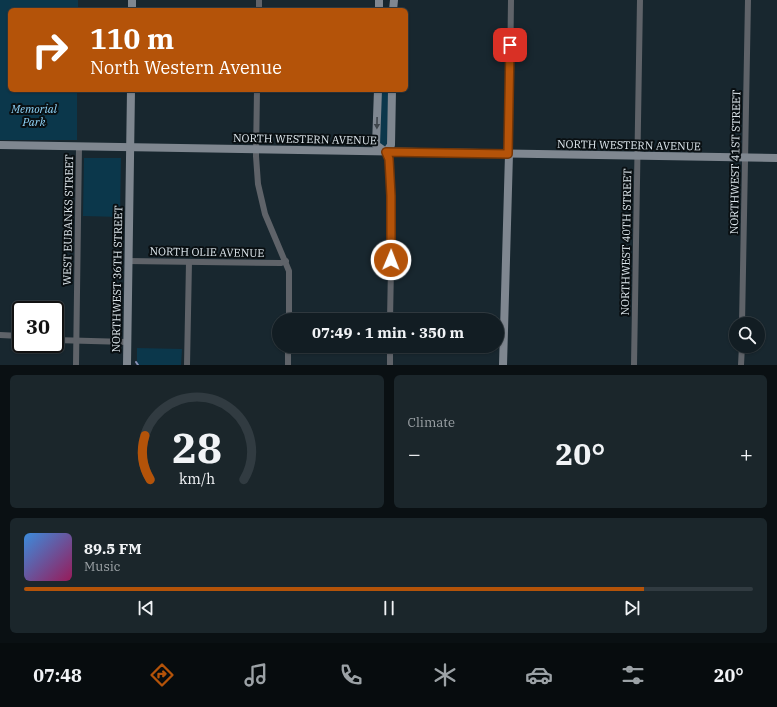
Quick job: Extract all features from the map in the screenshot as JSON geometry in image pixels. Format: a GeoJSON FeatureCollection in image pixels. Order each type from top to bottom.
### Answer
{"type":"FeatureCollection","features":[{"type":"Feature","properties":{"kind":"street"},"geometry":{"type":"LineString","coordinates":[[503,365],[511,0]]}},
{"type":"Feature","properties":{"kind":"street","name":"NORTHWEST 40TH STREET"},"geometry":{"type":"LineString","coordinates":[[634,365],[640,0]]}},
{"type":"Feature","properties":{"kind":"street","name":"NORTHWEST 41ST STREET"},"geometry":{"type":"LineString","coordinates":[[742,317],[748,0]]}},
{"type":"Feature","properties":{"kind":"street"},"geometry":{"type":"LineString","coordinates":[[130,148],[131,92]]}},
{"type":"Feature","properties":{"kind":"street"},"geometry":{"type":"LineString","coordinates":[[258,92],[257,172],[265,214],[286,261],[290,275],[289,313]]}},
{"type":"Feature","properties":{"kind":"street"},"geometry":{"type":"LineString","coordinates":[[378,92],[376,145],[386,152],[389,159],[392,214],[390,313]]}},
{"type":"Feature","properties":{"kind":"street"},"geometry":{"type":"LineString","coordinates":[[386,152],[391,145],[392,92]]}},
{"type":"Feature","properties":{"kind":"street","name":"NORTH WESTERN AVENUE"},"geometry":{"type":"LineString","coordinates":[[0,145],[777,158]]}},
{"type":"Feature","properties":{"kind":"street","name":"WEST EUBANKS STREET"},"geometry":{"type":"LineString","coordinates":[[76,365],[79,147]]}},
{"type":"Feature","properties":{"kind":"street","name":"NORTHWEST 36TH STREET"},"geometry":{"type":"LineString","coordinates":[[127,365],[130,148]]}},
{"type":"Feature","properties":{"kind":"street","name":"NORTH OLIE AVENUE"},"geometry":{"type":"LineString","coordinates":[[128,261],[281,263],[286,261]]}},
{"type":"Feature","properties":{"kind":"street"},"geometry":{"type":"LineString","coordinates":[[187,365],[189,262]]}},
{"type":"Feature","properties":{"kind":"street"},"geometry":{"type":"LineString","coordinates":[[0,335],[12,336]]}},
{"type":"Feature","properties":{"kind":"street"},"geometry":{"type":"LineString","coordinates":[[64,340],[127,342]]}},
{"type":"Feature","properties":{"kind":"street"},"geometry":{"type":"LineString","coordinates":[[288,353],[288,365]]}},
{"type":"Feature","properties":{"kind":"street"},"geometry":{"type":"LineString","coordinates":[[390,353],[390,365]]}},
{"type":"Feature","properties":{"kind":"street"},"geometry":{"type":"LineString","coordinates":[[741,365],[742,353]]}},
{"type":"Feature","properties":{"kind":"green space","name":"Memorial Park"},"geometry":{"type":"Polygon","coordinates":[[[0,0],[78,0],[78,8],[8,8],[8,92],[77,92],[77,140],[0,140],[0,0]]]}},
{"type":"Feature","properties":{"kind":"green space"},"geometry":{"type":"Polygon","coordinates":[[[381,92],[389,92],[387,145],[384,147],[380,145],[381,92]]]}},
{"type":"Feature","properties":{"kind":"green space"},"geometry":{"type":"Polygon","coordinates":[[[84,158],[121,158],[120,217],[83,216],[84,158]]]}},
{"type":"Feature","properties":{"kind":"green space"},"geometry":{"type":"Polygon","coordinates":[[[137,348],[182,349],[181,365],[137,365],[137,348]]]}},
{"type":"Feature","properties":{"kind":"route"},"geometry":{"type":"LineString","coordinates":[[391,260],[391,196],[389,159],[386,152],[508,154],[510,45]]}}]}
